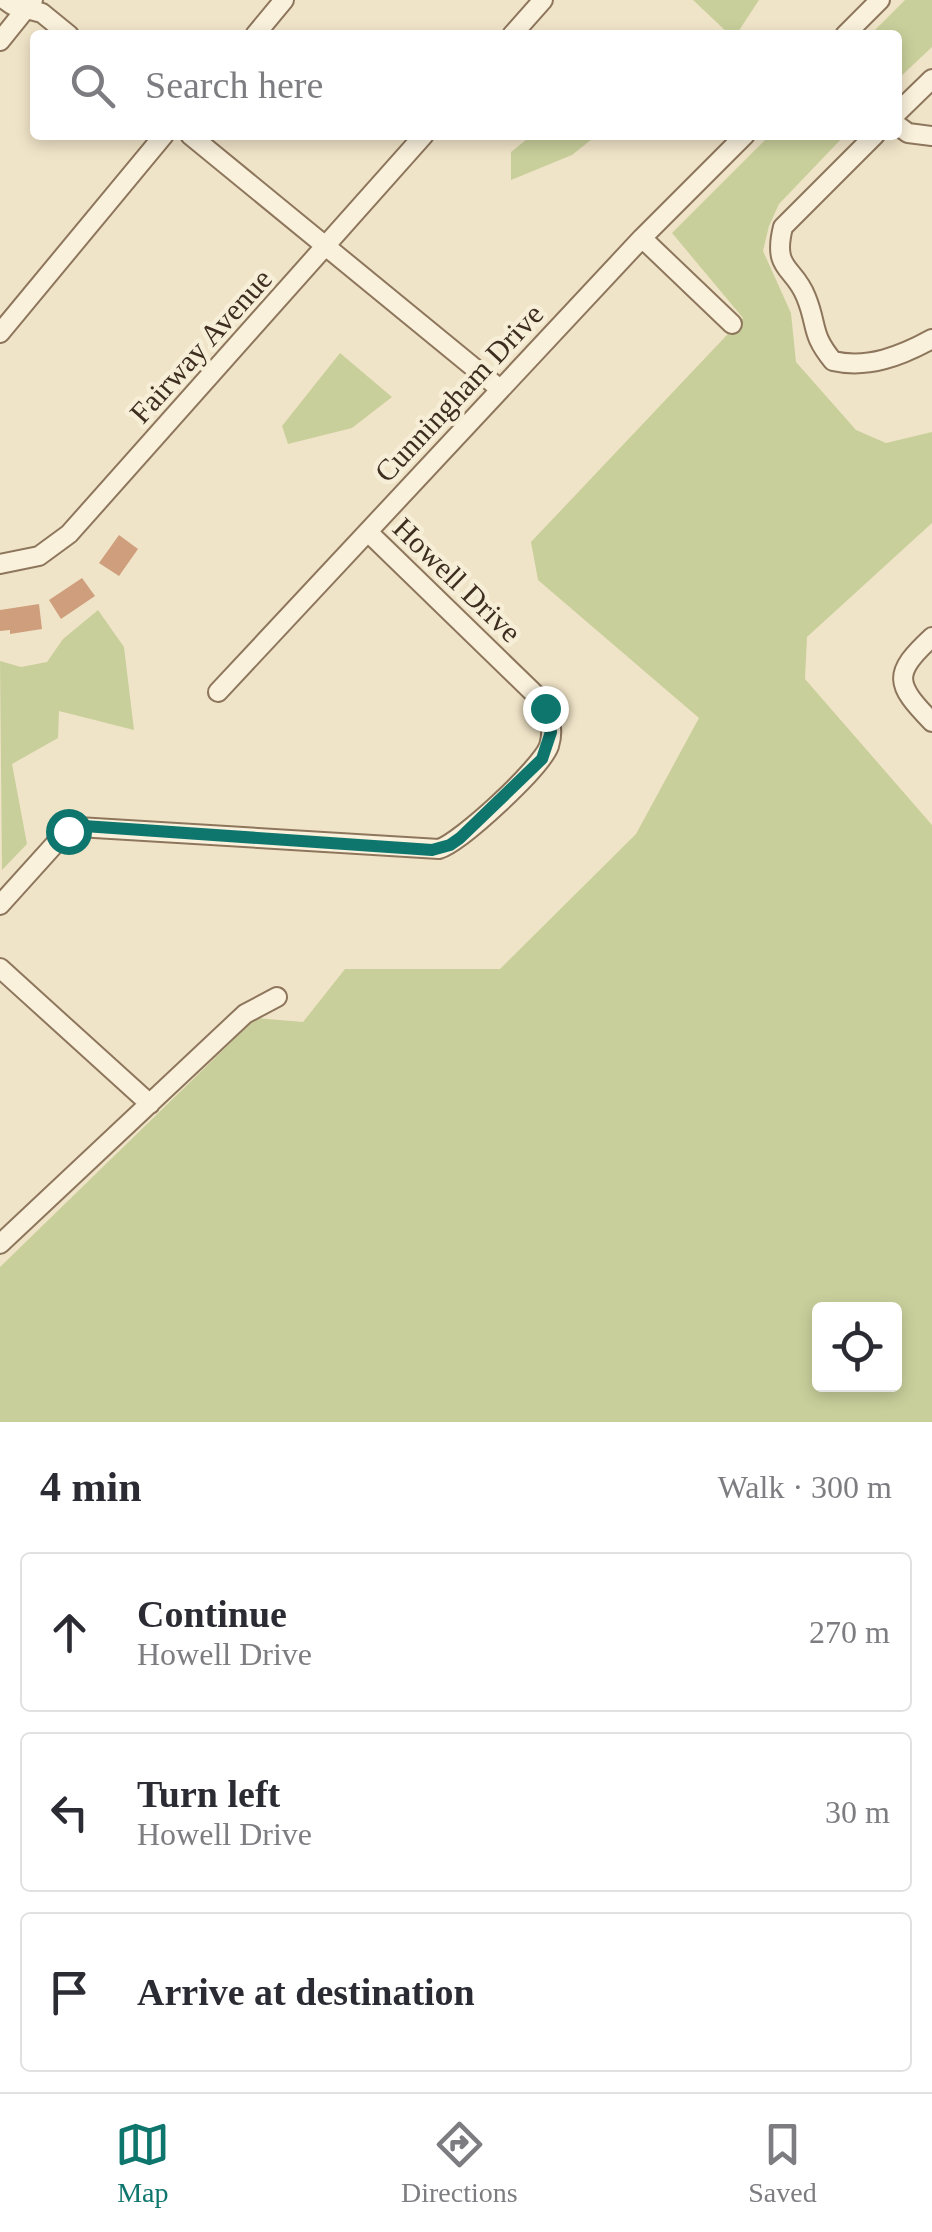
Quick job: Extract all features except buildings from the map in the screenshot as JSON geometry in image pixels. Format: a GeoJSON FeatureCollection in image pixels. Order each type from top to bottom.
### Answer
{"type":"FeatureCollection","features":[{"type":"Feature","properties":{"kind":"street"},"geometry":{"type":"LineString","coordinates":[[5,0],[29,4],[63,30]]}},
{"type":"Feature","properties":{"kind":"street"},"geometry":{"type":"LineString","coordinates":[[259,30],[284,0]]}},
{"type":"Feature","properties":{"kind":"street"},"geometry":{"type":"LineString","coordinates":[[516,30],[543,0]]}},
{"type":"Feature","properties":{"kind":"street"},"geometry":{"type":"LineString","coordinates":[[849,30],[874,2]]}},
{"type":"Feature","properties":{"kind":"street"},"geometry":{"type":"LineString","coordinates":[[0,41],[29,4]]}},
{"type":"Feature","properties":{"kind":"street"},"geometry":{"type":"LineString","coordinates":[[902,108],[932,79]]}},
{"type":"Feature","properties":{"kind":"street"},"geometry":{"type":"LineString","coordinates":[[902,129],[932,136]]}},
{"type":"Feature","properties":{"kind":"street"},"geometry":{"type":"LineString","coordinates":[[0,333],[160,140]]}},
{"type":"Feature","properties":{"kind":"street"},"geometry":{"type":"LineString","coordinates":[[196,140],[500,389]]}},
{"type":"Feature","properties":{"kind":"street","name":"Fairway Avenue"},"geometry":{"type":"LineString","coordinates":[[0,564],[39,556],[69,534],[420,140]]}},
{"type":"Feature","properties":{"kind":"street","name":"Cunningham Drive"},"geometry":{"type":"LineString","coordinates":[[218,692],[642,238],[740,140]]}},
{"type":"Feature","properties":{"kind":"street"},"geometry":{"type":"LineString","coordinates":[[870,140],[790,218],[779,245],[786,272],[802,287],[813,331],[833,361],[851,365],[880,361],[932,339]]}},
{"type":"Feature","properties":{"kind":"street"},"geometry":{"type":"LineString","coordinates":[[642,238],[732,324]]}},
{"type":"Feature","properties":{"kind":"street","name":"Howell Drive"},"geometry":{"type":"LineString","coordinates":[[0,905],[64,834],[78,827],[432,850],[455,842],[536,766],[547,750],[551,732],[541,700],[368,532]]}},
{"type":"Feature","properties":{"kind":"street"},"geometry":{"type":"LineString","coordinates":[[932,637],[907,662],[902,680],[908,698],[932,722]]}},
{"type":"Feature","properties":{"kind":"street"},"geometry":{"type":"LineString","coordinates":[[0,968],[150,1104]]}},
{"type":"Feature","properties":{"kind":"street"},"geometry":{"type":"LineString","coordinates":[[0,1244],[245,1014],[277,997]]}},
{"type":"Feature","properties":{"kind":"green space"},"geometry":{"type":"Polygon","coordinates":[[[693,0],[759,0],[739,30],[725,30],[693,0]]]}},
{"type":"Feature","properties":{"kind":"green space"},"geometry":{"type":"Polygon","coordinates":[[[905,0],[932,0],[932,47],[902,75],[902,30],[875,30],[905,0]]]}},
{"type":"Feature","properties":{"kind":"green space"},"geometry":{"type":"Polygon","coordinates":[[[526,140],[591,140],[572,155],[511,180],[511,152],[526,140]]]}},
{"type":"Feature","properties":{"kind":"green space"},"geometry":{"type":"Polygon","coordinates":[[[765,140],[840,140],[779,204],[763,251],[791,313],[796,362],[856,430],[886,443],[932,432],[932,523],[807,637],[805,679],[932,825],[932,1422],[0,1422],[0,1267],[256,1018],[303,1022],[345,969],[500,969],[636,834],[699,718],[538,580],[531,542],[743,318],[672,233],[765,140]]]}},
{"type":"Feature","properties":{"kind":"green space"},"geometry":{"type":"Polygon","coordinates":[[[340,353],[392,397],[352,428],[288,444],[282,426],[340,353]]]}},
{"type":"Feature","properties":{"kind":"green space"},"geometry":{"type":"Polygon","coordinates":[[[98,610],[124,647],[134,730],[59,711],[58,738],[12,764],[27,844],[2,870],[0,661],[21,667],[47,662],[63,639],[98,610]]]}},
{"type":"Feature","properties":{"kind":"route"},"geometry":{"type":"LineString","coordinates":[[68,831],[84,826],[432,850],[444,847],[460,838],[542,759],[551,732],[545,708]]}}]}
